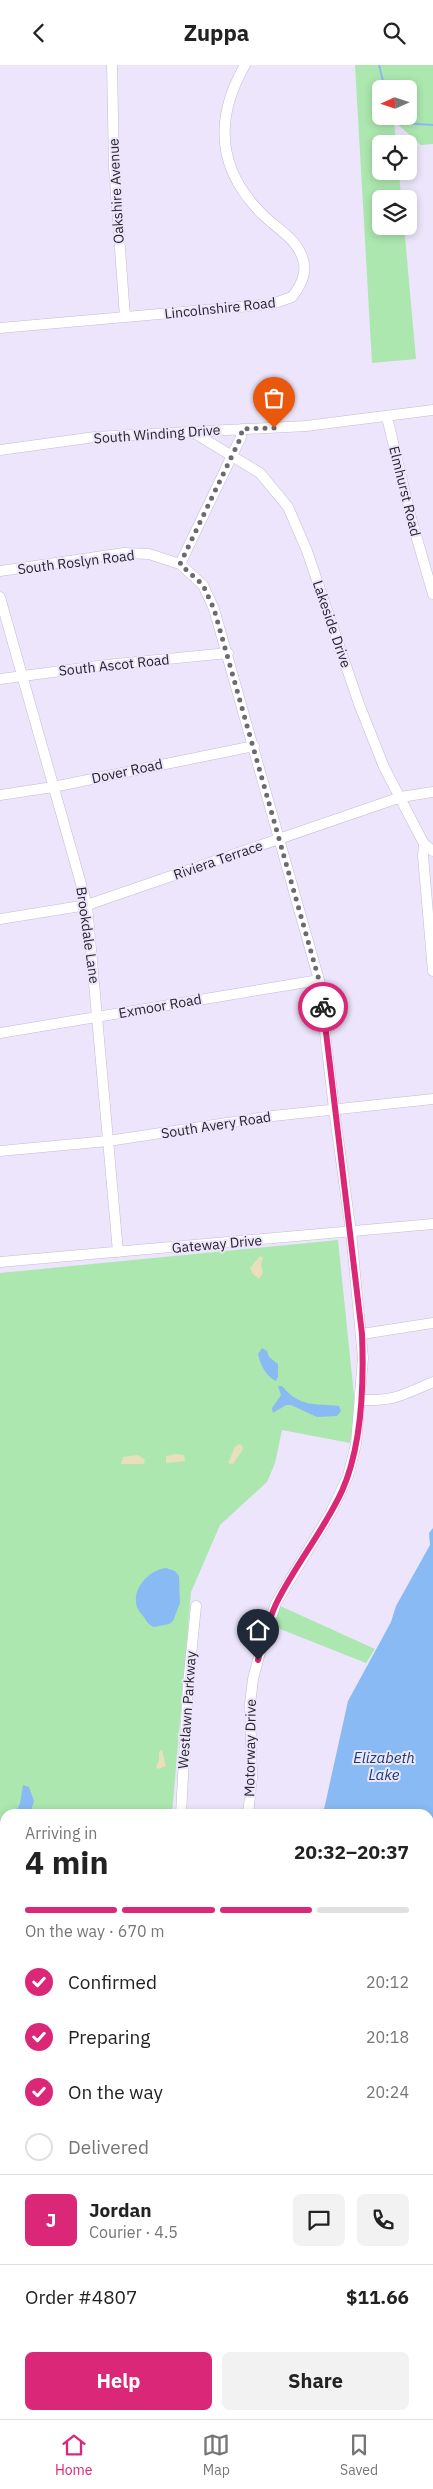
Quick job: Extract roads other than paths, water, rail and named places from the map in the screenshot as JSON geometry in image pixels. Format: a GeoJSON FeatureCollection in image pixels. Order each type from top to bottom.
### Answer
{"type":"FeatureCollection","features":[{"type":"Feature","properties":{"kind":"street","name":"Oakshire Avenue"},"geometry":{"type":"LineString","coordinates":[[112,65],[114,167],[125,317]]}},
{"type":"Feature","properties":{"kind":"street","name":"Lincolnshire Road"},"geometry":{"type":"LineString","coordinates":[[0,328],[279,302],[292,297],[303,279],[305,267],[300,251],[254,206],[240,188],[225,144],[225,118],[229,97],[245,65]]}},
{"type":"Feature","properties":{"kind":"street","name":"South Winding Drive"},"geometry":{"type":"LineString","coordinates":[[0,450],[95,437],[306,426],[433,411]]}},
{"type":"Feature","properties":{"kind":"street","name":"Elmhurst Road"},"geometry":{"type":"LineString","coordinates":[[387,417],[414,527],[433,594]]}},
{"type":"Feature","properties":{"kind":"street"},"geometry":{"type":"LineString","coordinates":[[180,564],[241,437],[242,429]]}},
{"type":"Feature","properties":{"kind":"street","name":"Lakeside Drive"},"geometry":{"type":"LineString","coordinates":[[191,431],[233,454],[260,473],[288,507],[310,560],[359,704],[384,767],[424,844],[433,851]]}},
{"type":"Feature","properties":{"kind":"street","name":"South Roslyn Road"},"geometry":{"type":"LineString","coordinates":[[0,571],[124,553],[149,554],[180,564]]}},
{"type":"Feature","properties":{"kind":"street","name":"Motorway Drive"},"geometry":{"type":"LineString","coordinates":[[180,564],[203,585],[214,609],[319,980],[362,1334],[363,1375],[356,1444],[342,1490],[276,1603],[253,1679],[250,1704],[252,1779],[249,1809]]}},
{"type":"Feature","properties":{"kind":"street","name":"Brookdale Lane"},"geometry":{"type":"LineString","coordinates":[[0,597],[87,905],[118,1252]]}},
{"type":"Feature","properties":{"kind":"street","name":"South Ascot Road"},"geometry":{"type":"LineString","coordinates":[[0,679],[228,653]]}},
{"type":"Feature","properties":{"kind":"street","name":"Dover Road"},"geometry":{"type":"LineString","coordinates":[[0,795],[53,787],[254,746]]}},
{"type":"Feature","properties":{"kind":"street","name":"Riviera Terrace"},"geometry":{"type":"LineString","coordinates":[[0,919],[87,905],[401,797],[433,792]]}},
{"type":"Feature","properties":{"kind":"street"},"geometry":{"type":"LineString","coordinates":[[424,844],[423,856],[433,971]]}},
{"type":"Feature","properties":{"kind":"street","name":"Exmoor Road"},"geometry":{"type":"LineString","coordinates":[[0,1033],[319,980]]}},
{"type":"Feature","properties":{"kind":"street","name":"South Avery Road"},"geometry":{"type":"LineString","coordinates":[[0,1151],[108,1141],[334,1109],[433,1099]]}},
{"type":"Feature","properties":{"kind":"street","name":"Gateway Drive"},"geometry":{"type":"LineString","coordinates":[[0,1263],[433,1225]]}},
{"type":"Feature","properties":{"kind":"street"},"geometry":{"type":"LineString","coordinates":[[362,1334],[433,1323]]}},
{"type":"Feature","properties":{"kind":"street"},"geometry":{"type":"LineString","coordinates":[[361,1401],[382,1401],[399,1398],[433,1382]]}},
{"type":"Feature","properties":{"kind":"street","name":"Westlawn Parkway"},"geometry":{"type":"LineString","coordinates":[[181,1809],[188,1684],[196,1605]]}},
{"type":"Feature","properties":{"kind":"water"},"geometry":{"type":"Polygon","coordinates":[[[262,1348],[278,1364],[278,1377],[276,1381],[266,1373],[262,1366],[258,1354],[262,1348]]]}},
{"type":"Feature","properties":{"kind":"water"},"geometry":{"type":"Polygon","coordinates":[[[278,1386],[282,1386],[295,1398],[302,1401],[339,1406],[341,1411],[337,1416],[317,1417],[291,1405],[286,1405],[273,1413],[272,1408],[281,1395],[278,1386]]]}},
{"type":"Feature","properties":{"kind":"water","name":"Elizabeth Lake"},"geometry":{"type":"Polygon","coordinates":[[[433,1528],[433,1809],[324,1809],[348,1701],[391,1622],[396,1606],[430,1545],[429,1533],[433,1528]]]}},
{"type":"Feature","properties":{"kind":"water"},"geometry":{"type":"Polygon","coordinates":[[[166,1568],[175,1571],[179,1576],[180,1603],[173,1621],[169,1624],[154,1627],[148,1623],[138,1609],[137,1594],[144,1580],[158,1570],[166,1568]]]}},
{"type":"Feature","properties":{"kind":"water"},"geometry":{"type":"Polygon","coordinates":[[[23,1785],[29,1787],[34,1801],[32,1809],[17,1809],[23,1785]]]}},
{"type":"Feature","properties":{"kind":"waterway"},"geometry":{"type":"LineString","coordinates":[[379,65],[383,80]]}},
{"type":"Feature","properties":{"kind":"waterway"},"geometry":{"type":"LineString","coordinates":[[418,124],[433,125]]}}]}
